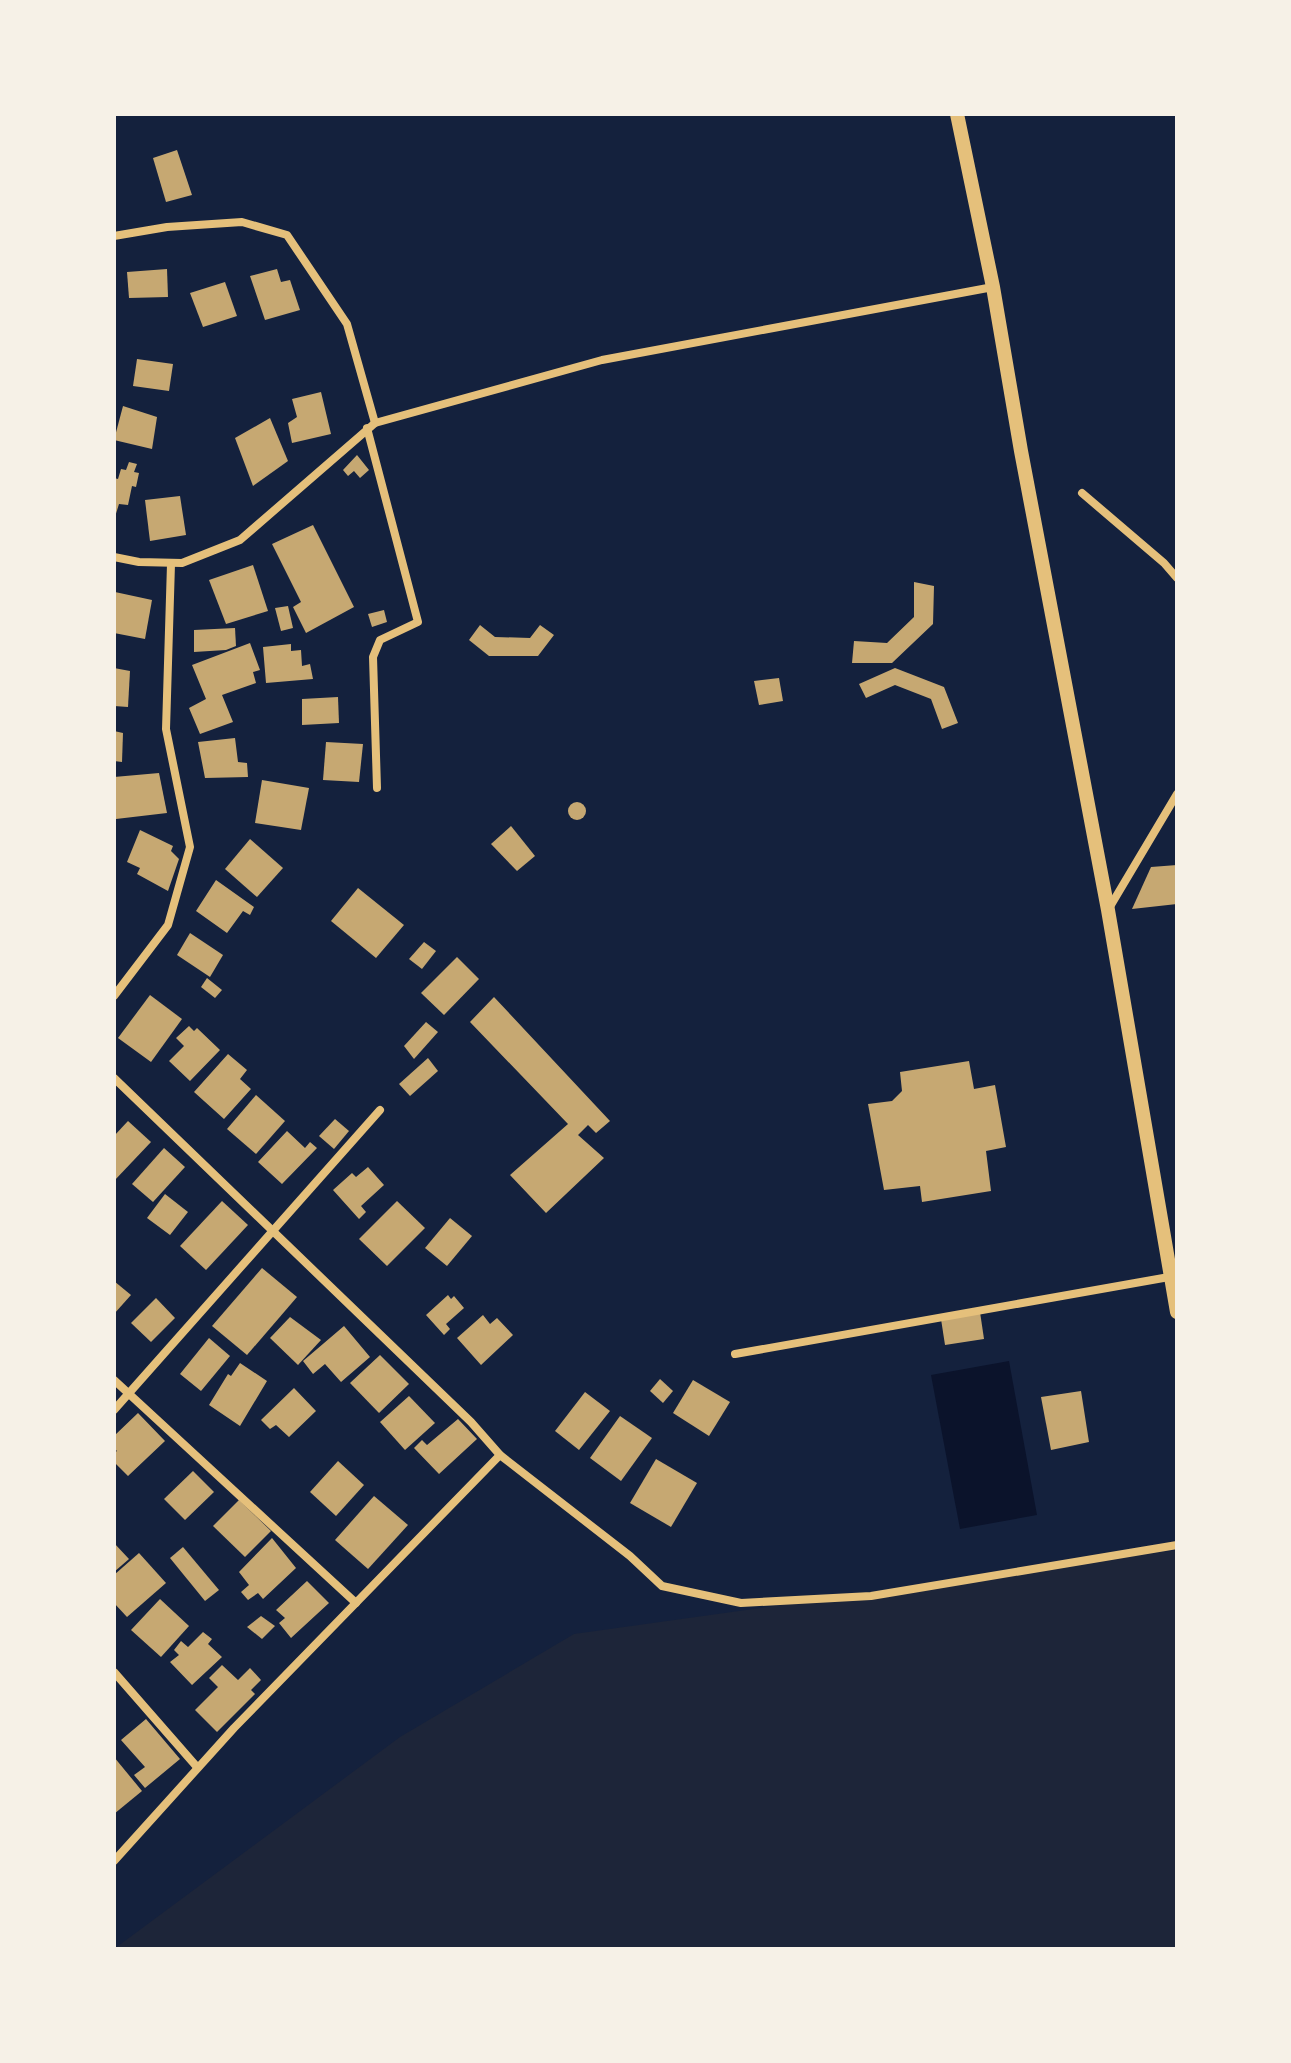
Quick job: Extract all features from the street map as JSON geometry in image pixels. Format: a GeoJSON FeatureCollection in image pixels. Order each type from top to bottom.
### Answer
{"type":"FeatureCollection","features":[{"type":"Feature","properties":{"kind":"street"},"geometry":{"type":"LineString","coordinates":[[957,114],[993,287],[1032,513],[1108,910],[1177,1312]]}},
{"type":"Feature","properties":{"kind":"street"},"geometry":{"type":"LineString","coordinates":[[114,236],[167,227],[242,222],[287,235],[347,324],[418,622],[380,640],[373,657],[377,788]]}},
{"type":"Feature","properties":{"kind":"street"},"geometry":{"type":"LineString","coordinates":[[114,557],[139,562],[182,563],[240,540],[371,425],[602,360],[993,287]]}},
{"type":"Feature","properties":{"kind":"street"},"geometry":{"type":"LineString","coordinates":[[1082,493],[1164,563],[1177,578]]}},
{"type":"Feature","properties":{"kind":"street"},"geometry":{"type":"LineString","coordinates":[[114,996],[168,925],[190,847],[166,729],[171,564]]}},
{"type":"Feature","properties":{"kind":"street"},"geometry":{"type":"LineString","coordinates":[[1108,910],[1177,794]]}},
{"type":"Feature","properties":{"kind":"street"},"geometry":{"type":"LineString","coordinates":[[114,1078],[460,1411],[500,1455],[630,1556],[662,1586],[741,1603],[871,1596],[1177,1545]]}},
{"type":"Feature","properties":{"kind":"street"},"geometry":{"type":"LineString","coordinates":[[114,1410],[380,1110]]}},
{"type":"Feature","properties":{"kind":"street"},"geometry":{"type":"LineString","coordinates":[[735,1354],[1169,1277]]}},
{"type":"Feature","properties":{"kind":"street"},"geometry":{"type":"LineString","coordinates":[[114,1380],[356,1603]]}},
{"type":"Feature","properties":{"kind":"street"},"geometry":{"type":"LineString","coordinates":[[114,1861],[197,1767],[500,1455]]}},
{"type":"Feature","properties":{"kind":"street"},"geometry":{"type":"LineString","coordinates":[[114,1672],[197,1767]]}},
{"type":"Feature","properties":{"kind":"shaded area"},"geometry":{"type":"Polygon","coordinates":[[[1009,1361],[1037,1515],[960,1529],[931,1375],[1009,1361]]]}},
{"type":"Feature","properties":{"kind":"shaded area"},"geometry":{"type":"Polygon","coordinates":[[[1177,1550],[1177,1949],[114,1949],[400,1737],[574,1634],[1177,1550]]]}},
{"type":"Feature","properties":{"kind":"building"},"geometry":{"type":"Polygon","coordinates":[[[177,150],[192,195],[166,202],[153,158],[177,150]]]}},
{"type":"Feature","properties":{"kind":"building"},"geometry":{"type":"Polygon","coordinates":[[[167,269],[168,297],[129,298],[127,272],[167,269]]]}},
{"type":"Feature","properties":{"kind":"building"},"geometry":{"type":"Polygon","coordinates":[[[277,269],[281,282],[290,280],[300,310],[265,320],[250,276],[277,269]]]}},
{"type":"Feature","properties":{"kind":"building"},"geometry":{"type":"Polygon","coordinates":[[[225,282],[237,316],[203,327],[190,293],[225,282]]]}},
{"type":"Feature","properties":{"kind":"building"},"geometry":{"type":"Polygon","coordinates":[[[137,359],[173,364],[169,391],[133,386],[137,359]]]}},
{"type":"Feature","properties":{"kind":"building"},"geometry":{"type":"Polygon","coordinates":[[[321,392],[331,434],[292,443],[288,423],[297,417],[292,399],[321,392]]]}},
{"type":"Feature","properties":{"kind":"building"},"geometry":{"type":"Polygon","coordinates":[[[123,406],[157,417],[152,449],[114,440],[123,406]]]}},
{"type":"Feature","properties":{"kind":"building"},"geometry":{"type":"Polygon","coordinates":[[[270,418],[288,461],[253,486],[235,438],[270,418]]]}},
{"type":"Feature","properties":{"kind":"building"},"geometry":{"type":"Polygon","coordinates":[[[357,455],[369,470],[360,478],[354,471],[348,476],[343,470],[357,455]]]}},
{"type":"Feature","properties":{"kind":"building"},"geometry":{"type":"Polygon","coordinates":[[[129,462],[137,464],[134,472],[139,473],[136,487],[132,486],[128,505],[119,504],[114,520],[114,478],[118,479],[121,469],[126,470],[129,462]]]}},
{"type":"Feature","properties":{"kind":"building"},"geometry":{"type":"Polygon","coordinates":[[[180,496],[186,535],[150,541],[145,500],[180,496]]]}},
{"type":"Feature","properties":{"kind":"building"},"geometry":{"type":"Polygon","coordinates":[[[313,525],[354,607],[306,633],[293,607],[301,602],[272,544],[313,525]]]}},
{"type":"Feature","properties":{"kind":"building"},"geometry":{"type":"Polygon","coordinates":[[[253,565],[268,611],[226,624],[209,580],[253,565]]]}},
{"type":"Feature","properties":{"kind":"building"},"geometry":{"type":"Polygon","coordinates":[[[914,582],[934,586],[933,624],[892,663],[852,663],[854,641],[887,643],[914,617],[914,582]]]}},
{"type":"Feature","properties":{"kind":"building"},"geometry":{"type":"Polygon","coordinates":[[[115,592],[152,600],[145,639],[114,633],[115,592]]]}},
{"type":"Feature","properties":{"kind":"building"},"geometry":{"type":"Polygon","coordinates":[[[288,606],[293,628],[281,631],[275,608],[288,606]]]}},
{"type":"Feature","properties":{"kind":"building"},"geometry":{"type":"Polygon","coordinates":[[[384,610],[387,622],[372,627],[368,614],[384,610]]]}},
{"type":"Feature","properties":{"kind":"building"},"geometry":{"type":"Polygon","coordinates":[[[480,625],[495,637],[530,638],[540,625],[554,635],[538,656],[489,656],[469,640],[480,625]]]}},
{"type":"Feature","properties":{"kind":"building"},"geometry":{"type":"Polygon","coordinates":[[[235,628],[236,646],[226,650],[194,652],[194,630],[235,628]]]}},
{"type":"Feature","properties":{"kind":"building"},"geometry":{"type":"Polygon","coordinates":[[[250,643],[260,670],[253,672],[256,683],[222,695],[233,722],[200,734],[189,708],[206,699],[192,665],[250,643]]]}},
{"type":"Feature","properties":{"kind":"building"},"geometry":{"type":"Polygon","coordinates":[[[291,644],[291,651],[301,650],[302,666],[310,664],[313,679],[266,683],[263,647],[291,644]]]}},
{"type":"Feature","properties":{"kind":"building"},"geometry":{"type":"Polygon","coordinates":[[[114,668],[130,671],[128,707],[114,706],[114,668]]]}},
{"type":"Feature","properties":{"kind":"building"},"geometry":{"type":"Polygon","coordinates":[[[895,668],[944,687],[958,723],[942,729],[931,699],[895,685],[866,698],[859,684],[895,668]]]}},
{"type":"Feature","properties":{"kind":"building"},"geometry":{"type":"Polygon","coordinates":[[[779,678],[783,701],[759,705],[754,681],[779,678]]]}},
{"type":"Feature","properties":{"kind":"building"},"geometry":{"type":"Polygon","coordinates":[[[338,697],[339,723],[302,725],[302,699],[338,697]]]}},
{"type":"Feature","properties":{"kind":"building"},"geometry":{"type":"Polygon","coordinates":[[[114,731],[123,733],[122,762],[114,761],[114,731]]]}},
{"type":"Feature","properties":{"kind":"building"},"geometry":{"type":"Polygon","coordinates":[[[235,738],[238,762],[247,763],[248,777],[205,778],[198,742],[235,738]]]}},
{"type":"Feature","properties":{"kind":"building"},"geometry":{"type":"Polygon","coordinates":[[[326,742],[363,744],[359,782],[323,780],[326,742]]]}},
{"type":"Feature","properties":{"kind":"building"},"geometry":{"type":"Polygon","coordinates":[[[159,773],[167,813],[116,819],[114,777],[159,773]]]}},
{"type":"Feature","properties":{"kind":"building"},"geometry":{"type":"Polygon","coordinates":[[[262,780],[309,788],[301,830],[255,823],[262,780]]]}},
{"type":"Feature","properties":{"kind":"building"},"geometry":{"type":"Polygon","coordinates":[[[577,802],[586,811],[577,820],[568,811],[577,802]]]}},
{"type":"Feature","properties":{"kind":"building"},"geometry":{"type":"Polygon","coordinates":[[[511,826],[535,856],[517,871],[491,844],[511,826]]]}},
{"type":"Feature","properties":{"kind":"building"},"geometry":{"type":"Polygon","coordinates":[[[140,830],[173,846],[171,851],[179,859],[168,891],[137,874],[140,868],[127,862],[140,830]]]}},
{"type":"Feature","properties":{"kind":"building"},"geometry":{"type":"Polygon","coordinates":[[[250,839],[283,868],[257,897],[225,869],[250,839]]]}},
{"type":"Feature","properties":{"kind":"building"},"geometry":{"type":"Polygon","coordinates":[[[1177,865],[1177,904],[1132,909],[1151,867],[1177,865]]]}},
{"type":"Feature","properties":{"kind":"building"},"geometry":{"type":"Polygon","coordinates":[[[216,880],[254,907],[250,915],[243,911],[227,933],[196,911],[216,880]]]}},
{"type":"Feature","properties":{"kind":"building"},"geometry":{"type":"Polygon","coordinates":[[[358,888],[404,925],[376,958],[331,921],[358,888]]]}},
{"type":"Feature","properties":{"kind":"building"},"geometry":{"type":"Polygon","coordinates":[[[190,933],[223,955],[210,977],[177,955],[190,933]]]}},
{"type":"Feature","properties":{"kind":"building"},"geometry":{"type":"Polygon","coordinates":[[[424,942],[436,951],[422,969],[409,959],[424,942]]]}},
{"type":"Feature","properties":{"kind":"building"},"geometry":{"type":"Polygon","coordinates":[[[457,957],[479,979],[444,1015],[421,993],[457,957]]]}},
{"type":"Feature","properties":{"kind":"building"},"geometry":{"type":"Polygon","coordinates":[[[207,978],[222,990],[215,998],[201,987],[207,978]]]}},
{"type":"Feature","properties":{"kind":"building"},"geometry":{"type":"Polygon","coordinates":[[[150,995],[182,1019],[151,1062],[118,1038],[150,995]]]}},
{"type":"Feature","properties":{"kind":"building"},"geometry":{"type":"Polygon","coordinates":[[[494,997],[610,1121],[596,1133],[588,1125],[578,1135],[604,1158],[546,1213],[510,1175],[568,1124],[470,1022],[494,997]]]}},
{"type":"Feature","properties":{"kind":"building"},"geometry":{"type":"Polygon","coordinates":[[[426,1022],[438,1032],[414,1059],[404,1046],[426,1022]]]}},
{"type":"Feature","properties":{"kind":"building"},"geometry":{"type":"Polygon","coordinates":[[[189,1026],[194,1031],[197,1028],[220,1050],[190,1081],[169,1061],[184,1046],[176,1038],[189,1026]]]}},
{"type":"Feature","properties":{"kind":"building"},"geometry":{"type":"Polygon","coordinates":[[[228,1054],[247,1070],[240,1079],[251,1089],[224,1119],[194,1092],[228,1054]]]}},
{"type":"Feature","properties":{"kind":"building"},"geometry":{"type":"Polygon","coordinates":[[[428,1058],[438,1071],[410,1096],[399,1084],[428,1058]]]}},
{"type":"Feature","properties":{"kind":"building"},"geometry":{"type":"Polygon","coordinates":[[[969,1061],[974,1089],[995,1085],[1006,1147],[986,1151],[991,1191],[922,1202],[920,1186],[884,1190],[868,1104],[892,1101],[902,1091],[900,1072],[969,1061]]]}},
{"type":"Feature","properties":{"kind":"building"},"geometry":{"type":"Polygon","coordinates":[[[256,1095],[285,1121],[256,1154],[227,1129],[256,1095]]]}},
{"type":"Feature","properties":{"kind":"building"},"geometry":{"type":"Polygon","coordinates":[[[335,1119],[349,1131],[334,1149],[319,1136],[335,1119]]]}},
{"type":"Feature","properties":{"kind":"building"},"geometry":{"type":"Polygon","coordinates":[[[128,1121],[151,1142],[114,1181],[114,1136],[128,1121]]]}},
{"type":"Feature","properties":{"kind":"building"},"geometry":{"type":"Polygon","coordinates":[[[287,1131],[305,1148],[310,1142],[317,1148],[282,1184],[258,1162],[287,1131]]]}},
{"type":"Feature","properties":{"kind":"building"},"geometry":{"type":"Polygon","coordinates":[[[164,1148],[185,1167],[153,1202],[132,1184],[164,1148]]]}},
{"type":"Feature","properties":{"kind":"building"},"geometry":{"type":"Polygon","coordinates":[[[368,1167],[384,1185],[361,1206],[366,1212],[359,1219],[333,1190],[352,1173],[356,1177],[368,1167]]]}},
{"type":"Feature","properties":{"kind":"building"},"geometry":{"type":"Polygon","coordinates":[[[165,1194],[188,1212],[170,1235],[147,1218],[165,1194]]]}},
{"type":"Feature","properties":{"kind":"building"},"geometry":{"type":"Polygon","coordinates":[[[222,1201],[248,1225],[206,1270],[180,1246],[222,1201]]]}},
{"type":"Feature","properties":{"kind":"building"},"geometry":{"type":"Polygon","coordinates":[[[397,1201],[425,1228],[387,1266],[359,1239],[397,1201]]]}},
{"type":"Feature","properties":{"kind":"building"},"geometry":{"type":"Polygon","coordinates":[[[450,1218],[472,1236],[447,1266],[425,1248],[450,1218]]]}},
{"type":"Feature","properties":{"kind":"building"},"geometry":{"type":"Polygon","coordinates":[[[262,1268],[297,1297],[247,1355],[212,1326],[262,1268]]]}},
{"type":"Feature","properties":{"kind":"building"},"geometry":{"type":"Polygon","coordinates":[[[114,1281],[131,1295],[114,1314],[114,1281]]]}},
{"type":"Feature","properties":{"kind":"building"},"geometry":{"type":"Polygon","coordinates":[[[448,1295],[451,1299],[454,1296],[464,1308],[446,1324],[450,1329],[444,1335],[426,1315],[448,1295]]]}},
{"type":"Feature","properties":{"kind":"building"},"geometry":{"type":"Polygon","coordinates":[[[156,1298],[175,1318],[151,1342],[131,1323],[156,1298]]]}},
{"type":"Feature","properties":{"kind":"building"},"geometry":{"type":"Polygon","coordinates":[[[980,1312],[984,1339],[945,1345],[941,1319],[980,1312]]]}},
{"type":"Feature","properties":{"kind":"building"},"geometry":{"type":"Polygon","coordinates":[[[483,1315],[490,1324],[497,1318],[513,1335],[481,1365],[457,1338],[483,1315]]]}},
{"type":"Feature","properties":{"kind":"building"},"geometry":{"type":"Polygon","coordinates":[[[290,1317],[321,1340],[298,1365],[270,1338],[290,1317]]]}},
{"type":"Feature","properties":{"kind":"building"},"geometry":{"type":"Polygon","coordinates":[[[344,1326],[370,1357],[341,1382],[325,1364],[313,1374],[303,1361],[344,1326]]]}},
{"type":"Feature","properties":{"kind":"building"},"geometry":{"type":"Polygon","coordinates":[[[209,1338],[230,1356],[201,1391],[180,1374],[209,1338]]]}},
{"type":"Feature","properties":{"kind":"building"},"geometry":{"type":"Polygon","coordinates":[[[380,1355],[409,1384],[379,1413],[350,1383],[380,1355]]]}},
{"type":"Feature","properties":{"kind":"building"},"geometry":{"type":"Polygon","coordinates":[[[240,1363],[267,1381],[240,1426],[209,1405],[228,1374],[231,1376],[240,1363]]]}},
{"type":"Feature","properties":{"kind":"building"},"geometry":{"type":"Polygon","coordinates":[[[660,1379],[673,1391],[663,1403],[650,1391],[660,1379]]]}},
{"type":"Feature","properties":{"kind":"building"},"geometry":{"type":"Polygon","coordinates":[[[693,1380],[730,1402],[709,1436],[673,1413],[693,1380]]]}},
{"type":"Feature","properties":{"kind":"building"},"geometry":{"type":"Polygon","coordinates":[[[294,1388],[316,1411],[289,1437],[276,1425],[270,1429],[261,1420],[294,1388]]]}},
{"type":"Feature","properties":{"kind":"building"},"geometry":{"type":"Polygon","coordinates":[[[1081,1391],[1089,1442],[1051,1450],[1041,1397],[1081,1391]]]}},
{"type":"Feature","properties":{"kind":"building"},"geometry":{"type":"Polygon","coordinates":[[[585,1392],[610,1411],[579,1450],[555,1431],[585,1392]]]}},
{"type":"Feature","properties":{"kind":"building"},"geometry":{"type":"Polygon","coordinates":[[[409,1396],[435,1423],[405,1450],[380,1422],[409,1396]]]}},
{"type":"Feature","properties":{"kind":"building"},"geometry":{"type":"Polygon","coordinates":[[[138,1413],[165,1441],[128,1476],[114,1462],[117,1451],[114,1436],[138,1413]]]}},
{"type":"Feature","properties":{"kind":"building"},"geometry":{"type":"Polygon","coordinates":[[[620,1416],[652,1438],[621,1481],[590,1458],[620,1416]]]}},
{"type":"Feature","properties":{"kind":"building"},"geometry":{"type":"Polygon","coordinates":[[[458,1419],[477,1439],[439,1474],[414,1448],[422,1440],[427,1445],[458,1419]]]}},
{"type":"Feature","properties":{"kind":"building"},"geometry":{"type":"Polygon","coordinates":[[[656,1459],[697,1483],[671,1527],[630,1503],[656,1459]]]}},
{"type":"Feature","properties":{"kind":"building"},"geometry":{"type":"Polygon","coordinates":[[[338,1461],[364,1485],[336,1516],[310,1492],[338,1461]]]}},
{"type":"Feature","properties":{"kind":"building"},"geometry":{"type":"Polygon","coordinates":[[[193,1471],[214,1492],[185,1520],[164,1499],[193,1471]]]}},
{"type":"Feature","properties":{"kind":"building"},"geometry":{"type":"Polygon","coordinates":[[[374,1496],[408,1525],[368,1569],[335,1540],[374,1496]]]}},
{"type":"Feature","properties":{"kind":"building"},"geometry":{"type":"Polygon","coordinates":[[[239,1500],[271,1531],[245,1557],[213,1526],[239,1500]]]}},
{"type":"Feature","properties":{"kind":"building"},"geometry":{"type":"Polygon","coordinates":[[[272,1538],[296,1568],[263,1599],[258,1593],[248,1600],[241,1592],[249,1585],[239,1572],[272,1538]]]}},
{"type":"Feature","properties":{"kind":"building"},"geometry":{"type":"Polygon","coordinates":[[[114,1543],[129,1559],[114,1572],[114,1543]]]}},
{"type":"Feature","properties":{"kind":"building"},"geometry":{"type":"Polygon","coordinates":[[[183,1547],[219,1590],[205,1601],[170,1558],[183,1547]]]}},
{"type":"Feature","properties":{"kind":"building"},"geometry":{"type":"Polygon","coordinates":[[[139,1553],[166,1583],[127,1617],[114,1603],[114,1575],[139,1553]]]}},
{"type":"Feature","properties":{"kind":"building"},"geometry":{"type":"Polygon","coordinates":[[[307,1581],[329,1603],[291,1638],[279,1623],[285,1618],[276,1610],[307,1581]]]}},
{"type":"Feature","properties":{"kind":"building"},"geometry":{"type":"Polygon","coordinates":[[[160,1599],[189,1626],[161,1657],[131,1630],[160,1599]]]}},
{"type":"Feature","properties":{"kind":"building"},"geometry":{"type":"Polygon","coordinates":[[[261,1616],[275,1626],[262,1639],[247,1627],[261,1616]]]}},
{"type":"Feature","properties":{"kind":"building"},"geometry":{"type":"Polygon","coordinates":[[[203,1632],[212,1639],[208,1644],[222,1657],[192,1685],[170,1662],[179,1655],[174,1650],[181,1641],[188,1647],[203,1632]]]}},
{"type":"Feature","properties":{"kind":"building"},"geometry":{"type":"Polygon","coordinates":[[[222,1665],[238,1680],[250,1668],[261,1680],[251,1690],[255,1694],[217,1732],[195,1710],[218,1687],[209,1678],[222,1665]]]}},
{"type":"Feature","properties":{"kind":"building"},"geometry":{"type":"Polygon","coordinates":[[[146,1719],[180,1759],[145,1788],[134,1775],[145,1767],[121,1740],[146,1719]]]}},
{"type":"Feature","properties":{"kind":"building"},"geometry":{"type":"Polygon","coordinates":[[[114,1757],[142,1791],[114,1814],[114,1757]]]}}]}
